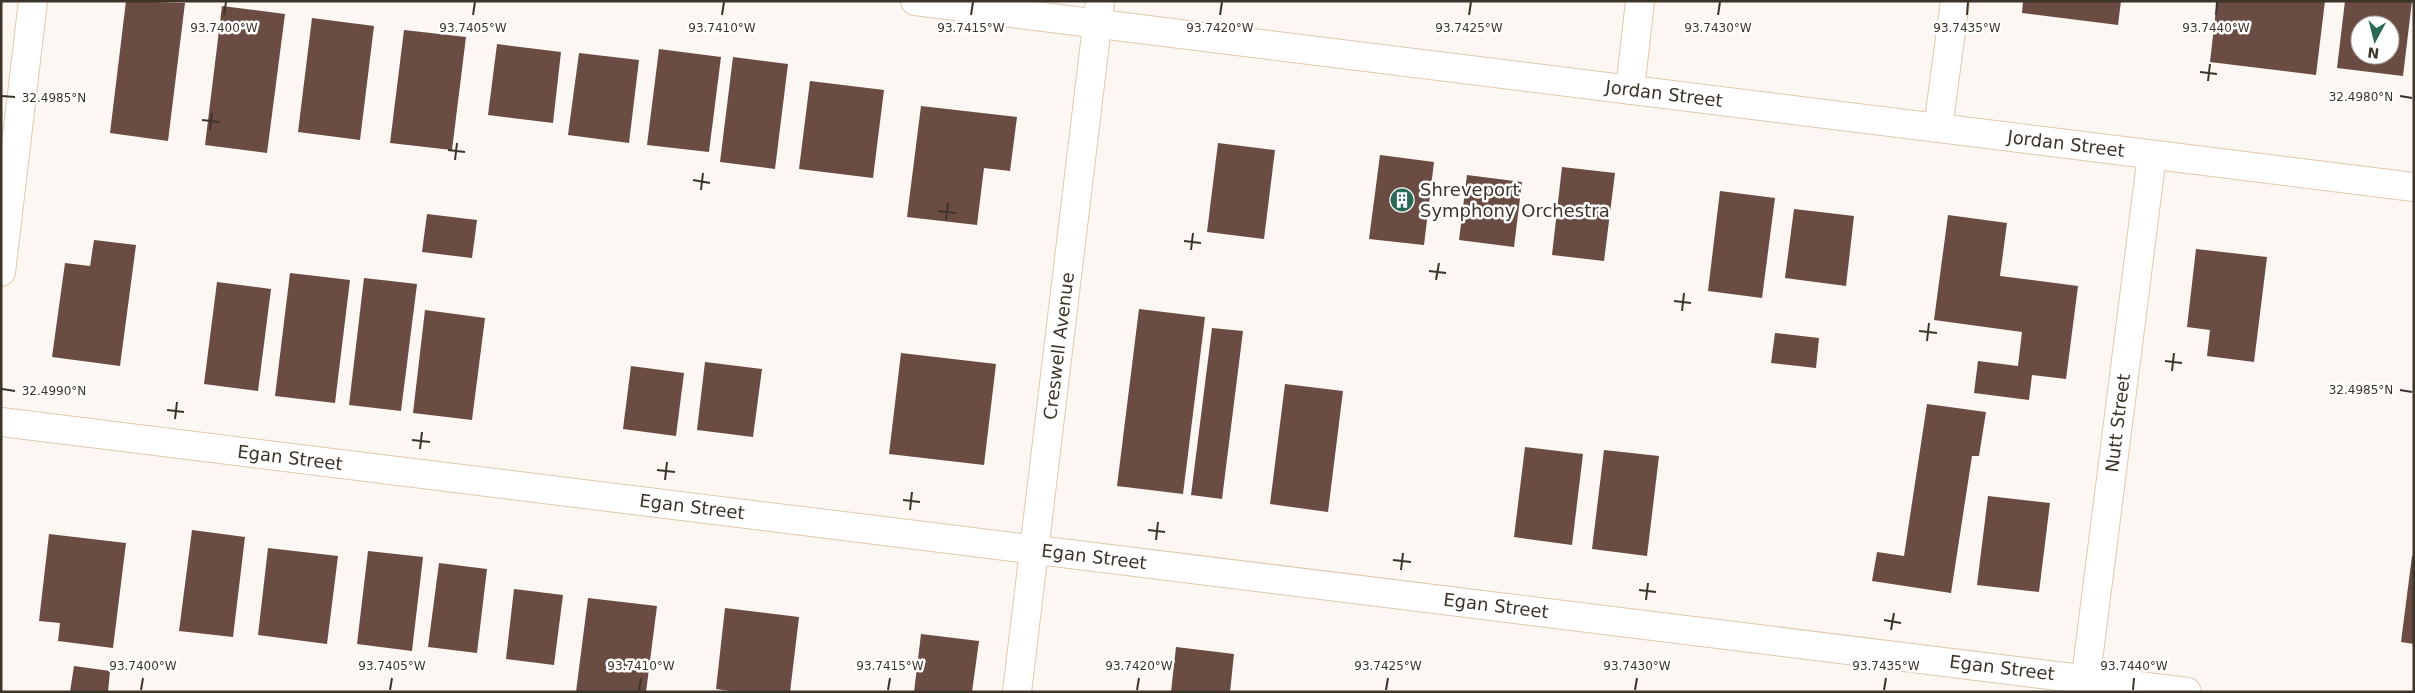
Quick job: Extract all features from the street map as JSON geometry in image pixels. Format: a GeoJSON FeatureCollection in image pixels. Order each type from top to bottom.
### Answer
{"type":"FeatureCollection","features":[{"type":"Feature","properties":{"kind":"street"},"geometry":{"type":"LineString","coordinates":[[1,272],[33,1]]}},
{"type":"Feature","properties":{"kind":"street","name":"Jordan Street"},"geometry":{"type":"LineString","coordinates":[[915,1],[1099,13],[1630,90],[2414,187]]}},
{"type":"Feature","properties":{"kind":"street"},"geometry":{"type":"LineString","coordinates":[[1630,90],[1640,1]]}},
{"type":"Feature","properties":{"kind":"street"},"geometry":{"type":"LineString","coordinates":[[1938,128],[1955,1]]}},
{"type":"Feature","properties":{"kind":"street","name":"Creswell Avenue"},"geometry":{"type":"LineString","coordinates":[[1017,692],[1099,13]]}},
{"type":"Feature","properties":{"kind":"street","name":"Nutt Street"},"geometry":{"type":"LineString","coordinates":[[2085,685],[2152,154]]}},
{"type":"Feature","properties":{"kind":"street","name":"Egan Street"},"geometry":{"type":"LineString","coordinates":[[1,422],[1034,550],[2085,685],[2187,692]]}},
{"type":"Feature","properties":{"kind":"building"},"geometry":{"type":"Polygon","coordinates":[[[126,1],[185,3],[168,141],[110,133],[126,1]]]}},
{"type":"Feature","properties":{"kind":"building"},"geometry":{"type":"Polygon","coordinates":[[[2023,1],[2121,1],[2118,25],[2022,13],[2023,1]]]}},
{"type":"Feature","properties":{"kind":"building"},"geometry":{"type":"Polygon","coordinates":[[[2217,1],[2325,1],[2316,75],[2210,62],[2217,1]]]}},
{"type":"Feature","properties":{"kind":"building"},"geometry":{"type":"Polygon","coordinates":[[[2345,1],[2412,1],[2403,76],[2337,68],[2345,1]]]}},
{"type":"Feature","properties":{"kind":"building"},"geometry":{"type":"Polygon","coordinates":[[[222,6],[285,14],[267,153],[205,145],[222,6]]]}},
{"type":"Feature","properties":{"kind":"building"},"geometry":{"type":"Polygon","coordinates":[[[312,18],[374,26],[360,140],[298,132],[312,18]]]}},
{"type":"Feature","properties":{"kind":"building"},"geometry":{"type":"Polygon","coordinates":[[[404,30],[466,37],[452,150],[390,143],[404,30]]]}},
{"type":"Feature","properties":{"kind":"building"},"geometry":{"type":"Polygon","coordinates":[[[497,44],[561,52],[553,123],[488,115],[497,44]]]}},
{"type":"Feature","properties":{"kind":"building"},"geometry":{"type":"Polygon","coordinates":[[[659,49],[721,57],[709,152],[647,145],[659,49]]]}},
{"type":"Feature","properties":{"kind":"building"},"geometry":{"type":"Polygon","coordinates":[[[579,53],[639,60],[629,143],[568,135],[579,53]]]}},
{"type":"Feature","properties":{"kind":"building"},"geometry":{"type":"Polygon","coordinates":[[[733,57],[788,64],[775,169],[720,162],[733,57]]]}},
{"type":"Feature","properties":{"kind":"building"},"geometry":{"type":"Polygon","coordinates":[[[810,81],[884,90],[873,178],[799,169],[810,81]]]}},
{"type":"Feature","properties":{"kind":"building"},"geometry":{"type":"Polygon","coordinates":[[[921,106],[1017,117],[1010,171],[984,168],[977,225],[907,217],[921,106]]]}},
{"type":"Feature","properties":{"kind":"building"},"geometry":{"type":"Polygon","coordinates":[[[1218,143],[1275,150],[1264,239],[1207,232],[1218,143]]]}},
{"type":"Feature","properties":{"kind":"building","name":"Shreveport Symphony Orchestra"},"geometry":{"type":"Polygon","coordinates":[[[1380,155],[1434,162],[1424,245],[1369,239],[1380,155]]]}},
{"type":"Feature","properties":{"kind":"building"},"geometry":{"type":"Polygon","coordinates":[[[1562,167],[1615,173],[1604,261],[1552,255],[1562,167]]]}},
{"type":"Feature","properties":{"kind":"building"},"geometry":{"type":"Polygon","coordinates":[[[1467,175],[1522,182],[1514,247],[1459,240],[1467,175]]]}},
{"type":"Feature","properties":{"kind":"building"},"geometry":{"type":"Polygon","coordinates":[[[1720,191],[1775,198],[1762,298],[1708,291],[1720,191]]]}},
{"type":"Feature","properties":{"kind":"building"},"geometry":{"type":"Polygon","coordinates":[[[1794,209],[1854,216],[1846,286],[1785,278],[1794,209]]]}},
{"type":"Feature","properties":{"kind":"building"},"geometry":{"type":"Polygon","coordinates":[[[427,214],[477,220],[472,258],[422,252],[427,214]]]}},
{"type":"Feature","properties":{"kind":"building"},"geometry":{"type":"Polygon","coordinates":[[[1948,215],[2007,223],[2000,276],[2078,286],[2066,379],[2032,375],[2029,400],[1974,393],[1978,361],[2018,366],[2022,332],[1934,320],[1948,215]]]}},
{"type":"Feature","properties":{"kind":"building"},"geometry":{"type":"Polygon","coordinates":[[[94,240],[136,245],[120,366],[52,357],[65,263],[90,266],[94,240]]]}},
{"type":"Feature","properties":{"kind":"building"},"geometry":{"type":"Polygon","coordinates":[[[2196,249],[2267,257],[2254,362],[2207,356],[2210,330],[2187,327],[2196,249]]]}},
{"type":"Feature","properties":{"kind":"building"},"geometry":{"type":"Polygon","coordinates":[[[290,273],[350,280],[335,403],[275,396],[290,273]]]}},
{"type":"Feature","properties":{"kind":"building"},"geometry":{"type":"Polygon","coordinates":[[[364,278],[417,284],[401,411],[349,405],[364,278]]]}},
{"type":"Feature","properties":{"kind":"building"},"geometry":{"type":"Polygon","coordinates":[[[217,282],[271,289],[258,391],[204,384],[217,282]]]}},
{"type":"Feature","properties":{"kind":"building"},"geometry":{"type":"Polygon","coordinates":[[[1139,309],[1205,317],[1183,494],[1117,486],[1139,309]]]}},
{"type":"Feature","properties":{"kind":"building"},"geometry":{"type":"Polygon","coordinates":[[[425,310],[485,318],[472,420],[413,413],[425,310]]]}},
{"type":"Feature","properties":{"kind":"building"},"geometry":{"type":"Polygon","coordinates":[[[1212,328],[1243,331],[1222,499],[1191,495],[1212,328]]]}},
{"type":"Feature","properties":{"kind":"building"},"geometry":{"type":"Polygon","coordinates":[[[1775,333],[1819,338],[1816,368],[1771,363],[1775,333]]]}},
{"type":"Feature","properties":{"kind":"building"},"geometry":{"type":"Polygon","coordinates":[[[901,353],[996,364],[984,465],[889,454],[901,353]]]}},
{"type":"Feature","properties":{"kind":"building"},"geometry":{"type":"Polygon","coordinates":[[[705,362],[762,369],[753,437],[697,430],[705,362]]]}},
{"type":"Feature","properties":{"kind":"building"},"geometry":{"type":"Polygon","coordinates":[[[631,366],[684,373],[676,436],[623,429],[631,366]]]}},
{"type":"Feature","properties":{"kind":"building"},"geometry":{"type":"Polygon","coordinates":[[[1285,384],[1343,391],[1328,512],[1270,504],[1285,384]]]}},
{"type":"Feature","properties":{"kind":"building"},"geometry":{"type":"Polygon","coordinates":[[[1927,404],[1986,412],[1979,456],[1972,456],[1951,593],[1872,581],[1877,552],[1904,556],[1927,404]]]}},
{"type":"Feature","properties":{"kind":"building"},"geometry":{"type":"Polygon","coordinates":[[[1525,447],[1583,454],[1572,545],[1514,537],[1525,447]]]}},
{"type":"Feature","properties":{"kind":"building"},"geometry":{"type":"Polygon","coordinates":[[[1604,450],[1659,456],[1647,556],[1592,549],[1604,450]]]}},
{"type":"Feature","properties":{"kind":"building"},"geometry":{"type":"Polygon","coordinates":[[[1988,496],[2050,503],[2039,592],[1977,585],[1988,496]]]}},
{"type":"Feature","properties":{"kind":"building"},"geometry":{"type":"Polygon","coordinates":[[[192,530],[245,537],[233,637],[179,631],[192,530]]]}},
{"type":"Feature","properties":{"kind":"building"},"geometry":{"type":"Polygon","coordinates":[[[49,534],[126,543],[113,648],[58,641],[60,623],[39,621],[49,534]]]}},
{"type":"Feature","properties":{"kind":"building"},"geometry":{"type":"Polygon","coordinates":[[[268,548],[338,556],[327,644],[258,635],[268,548]]]}},
{"type":"Feature","properties":{"kind":"building"},"geometry":{"type":"Polygon","coordinates":[[[368,551],[423,557],[412,651],[357,644],[368,551]]]}},
{"type":"Feature","properties":{"kind":"building"},"geometry":{"type":"Polygon","coordinates":[[[2412,556],[2414,556],[2414,644],[2401,642],[2412,556]]]}},
{"type":"Feature","properties":{"kind":"building"},"geometry":{"type":"Polygon","coordinates":[[[439,563],[487,569],[477,653],[428,647],[439,563]]]}},
{"type":"Feature","properties":{"kind":"building"},"geometry":{"type":"Polygon","coordinates":[[[514,589],[563,595],[554,665],[506,659],[514,589]]]}},
{"type":"Feature","properties":{"kind":"building"},"geometry":{"type":"Polygon","coordinates":[[[588,598],[657,606],[646,692],[576,692],[588,598]]]}},
{"type":"Feature","properties":{"kind":"building"},"geometry":{"type":"Polygon","coordinates":[[[725,608],[799,617],[790,692],[737,692],[716,689],[725,608]]]}},
{"type":"Feature","properties":{"kind":"building"},"geometry":{"type":"Polygon","coordinates":[[[921,634],[979,641],[972,692],[914,692],[921,634]]]}},
{"type":"Feature","properties":{"kind":"building"},"geometry":{"type":"Polygon","coordinates":[[[1176,647],[1234,654],[1230,692],[1171,692],[1176,647]]]}},
{"type":"Feature","properties":{"kind":"building"},"geometry":{"type":"Polygon","coordinates":[[[74,666],[110,671],[108,692],[70,692],[74,666]]]}},
{"type":"Feature","properties":{"kind":"place","name":"Shreveport Symphony Orchestra"},"geometry":{"type":"Point","coordinates":[1402,200]}}]}
